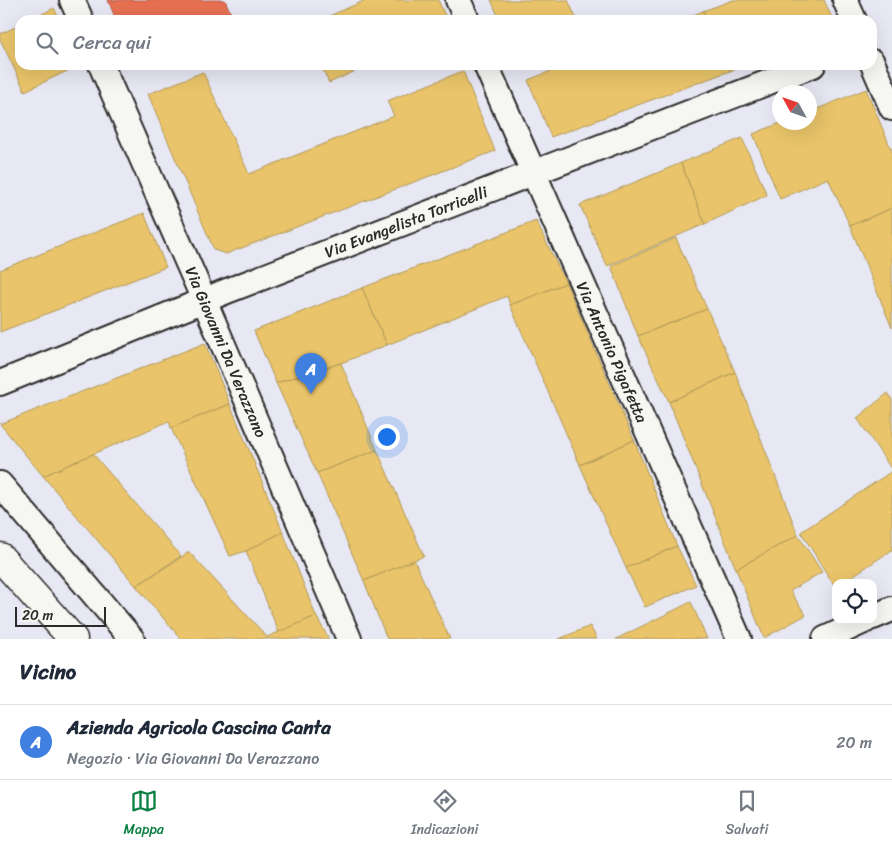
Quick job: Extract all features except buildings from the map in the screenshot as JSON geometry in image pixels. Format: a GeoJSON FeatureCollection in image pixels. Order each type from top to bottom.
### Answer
{"type":"FeatureCollection","features":[{"type":"Feature","properties":{"kind":"main road"},"geometry":{"type":"LineString","coordinates":[[0,557],[73,639]]}},
{"type":"Feature","properties":{"kind":"street"},"geometry":{"type":"LineString","coordinates":[[72,0],[79,15]]}},
{"type":"Feature","properties":{"kind":"street"},"geometry":{"type":"LineString","coordinates":[[458,0],[464,15]]}},
{"type":"Feature","properties":{"kind":"street"},"geometry":{"type":"LineString","coordinates":[[845,0],[852,15]]}},
{"type":"Feature","properties":{"kind":"street","name":"Via Giovanni Da Verazzano"},"geometry":{"type":"LineString","coordinates":[[103,70],[350,639]]}},
{"type":"Feature","properties":{"kind":"street","name":"Via Antonio Pigafetta"},"geometry":{"type":"LineString","coordinates":[[488,70],[739,639]]}},
{"type":"Feature","properties":{"kind":"street","name":"Via Evangelista Torricelli"},"geometry":{"type":"LineString","coordinates":[[0,383],[204,300],[800,70]]}},
{"type":"Feature","properties":{"kind":"street"},"geometry":{"type":"LineString","coordinates":[[875,70],[892,108]]}},
{"type":"Feature","properties":{"kind":"street"},"geometry":{"type":"LineString","coordinates":[[0,484],[132,639]]}},
{"type":"Feature","properties":{"kind":"street"},"geometry":{"type":"LineString","coordinates":[[877,615],[892,609]]}},
{"type":"Feature","properties":{"kind":"street"},"geometry":{"type":"LineString","coordinates":[[825,639],[857,624]]}},
{"type":"Feature","properties":{"kind":"place","name":"Azienda Agricola Cascina Canta"},"geometry":{"type":"Point","coordinates":[311,394]}}]}
